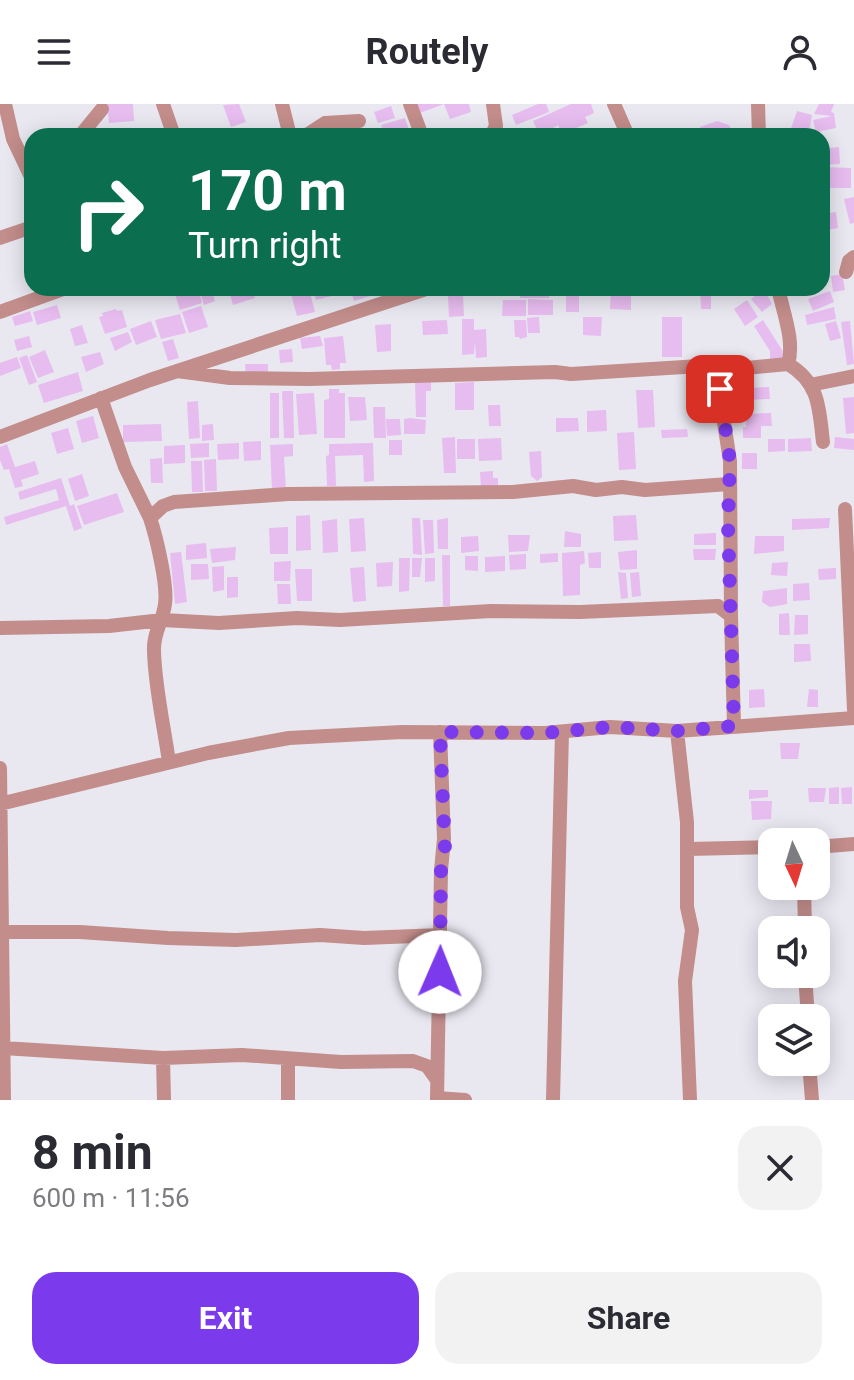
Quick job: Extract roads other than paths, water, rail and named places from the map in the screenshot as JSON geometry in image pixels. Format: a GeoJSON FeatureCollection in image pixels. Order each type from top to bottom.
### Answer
{"type":"FeatureCollection","features":[{"type":"Feature","properties":{"kind":"street"},"geometry":{"type":"LineString","coordinates":[[5,104],[13,139],[24,162]]}},
{"type":"Feature","properties":{"kind":"street"},"geometry":{"type":"LineString","coordinates":[[163,104],[171,128]]}},
{"type":"Feature","properties":{"kind":"street"},"geometry":{"type":"LineString","coordinates":[[282,104],[288,128]]}},
{"type":"Feature","properties":{"kind":"street"},"geometry":{"type":"LineString","coordinates":[[410,104],[419,128]]}},
{"type":"Feature","properties":{"kind":"street"},"geometry":{"type":"LineString","coordinates":[[493,104],[495,128]]}},
{"type":"Feature","properties":{"kind":"street"},"geometry":{"type":"LineString","coordinates":[[614,104],[624,128]]}},
{"type":"Feature","properties":{"kind":"street"},"geometry":{"type":"LineString","coordinates":[[758,104],[759,128]]}},
{"type":"Feature","properties":{"kind":"street"},"geometry":{"type":"LineString","coordinates":[[87,128],[102,109]]}},
{"type":"Feature","properties":{"kind":"street"},"geometry":{"type":"LineString","coordinates":[[317,128],[325,123],[359,121]]}},
{"type":"Feature","properties":{"kind":"street"},"geometry":{"type":"LineString","coordinates":[[0,238],[24,230]]}},
{"type":"Feature","properties":{"kind":"street"},"geometry":{"type":"LineString","coordinates":[[846,272],[849,261],[854,257]]}},
{"type":"Feature","properties":{"kind":"street"},"geometry":{"type":"LineString","coordinates":[[0,312],[44,296]]}},
{"type":"Feature","properties":{"kind":"street"},"geometry":{"type":"LineString","coordinates":[[0,437],[177,371],[405,296]]}},
{"type":"Feature","properties":{"kind":"street"},"geometry":{"type":"LineString","coordinates":[[780,296],[790,342],[788,364]]}},
{"type":"Feature","properties":{"kind":"street"},"geometry":{"type":"LineString","coordinates":[[177,371],[230,378],[293,379],[571,374],[700,366],[716,371],[788,364],[804,373],[817,399],[823,442]]}},
{"type":"Feature","properties":{"kind":"street"},"geometry":{"type":"LineString","coordinates":[[716,371],[730,461],[734,726]]}},
{"type":"Feature","properties":{"kind":"street"},"geometry":{"type":"LineString","coordinates":[[810,385],[854,376]]}},
{"type":"Feature","properties":{"kind":"street"},"geometry":{"type":"LineString","coordinates":[[101,398],[129,477],[155,532],[166,599],[162,620],[154,634],[154,653],[169,762]]}},
{"type":"Feature","properties":{"kind":"street"},"geometry":{"type":"LineString","coordinates":[[150,518],[163,506],[174,502],[239,496],[501,492],[559,486],[645,490],[729,484]]}},
{"type":"Feature","properties":{"kind":"street"},"geometry":{"type":"LineString","coordinates":[[845,509],[854,710]]}},
{"type":"Feature","properties":{"kind":"street"},"geometry":{"type":"LineString","coordinates":[[0,628],[109,626],[162,620],[219,623],[297,618],[340,620],[449,612],[580,612],[706,605],[718,606],[731,616]]}},
{"type":"Feature","properties":{"kind":"street"},"geometry":{"type":"LineString","coordinates":[[1,804],[169,762],[289,738],[440,732],[562,732],[610,727],[677,731],[854,718]]}},
{"type":"Feature","properties":{"kind":"street"},"geometry":{"type":"LineString","coordinates":[[677,731],[688,849],[686,893],[692,930],[685,981],[690,1100]]}},
{"type":"Feature","properties":{"kind":"street"},"geometry":{"type":"LineString","coordinates":[[440,732],[445,849],[441,870],[437,1099],[465,1100]]}},
{"type":"Feature","properties":{"kind":"street"},"geometry":{"type":"LineString","coordinates":[[553,1100],[562,732]]}},
{"type":"Feature","properties":{"kind":"street"},"geometry":{"type":"LineString","coordinates":[[0,768],[4,1100]]}},
{"type":"Feature","properties":{"kind":"street"},"geometry":{"type":"LineString","coordinates":[[830,846],[854,844]]}},
{"type":"Feature","properties":{"kind":"street"},"geometry":{"type":"LineString","coordinates":[[688,849],[758,847]]}},
{"type":"Feature","properties":{"kind":"street"},"geometry":{"type":"LineString","coordinates":[[2,932],[80,932],[236,940],[320,935],[364,938],[441,935]]}},
{"type":"Feature","properties":{"kind":"street"},"geometry":{"type":"LineString","coordinates":[[3,1048],[163,1058],[242,1055],[341,1062],[413,1061],[422,1058],[438,1041]]}},
{"type":"Feature","properties":{"kind":"street"},"geometry":{"type":"LineString","coordinates":[[163,1058],[164,1100]]}},
{"type":"Feature","properties":{"kind":"street"},"geometry":{"type":"LineString","coordinates":[[288,1059],[288,1100]]}},
{"type":"Feature","properties":{"kind":"street"},"geometry":{"type":"LineString","coordinates":[[413,1061],[427,1066],[437,1080]]}},
{"type":"Feature","properties":{"kind":"street"},"geometry":{"type":"LineString","coordinates":[[810,1076],[812,1100]]}}]}
